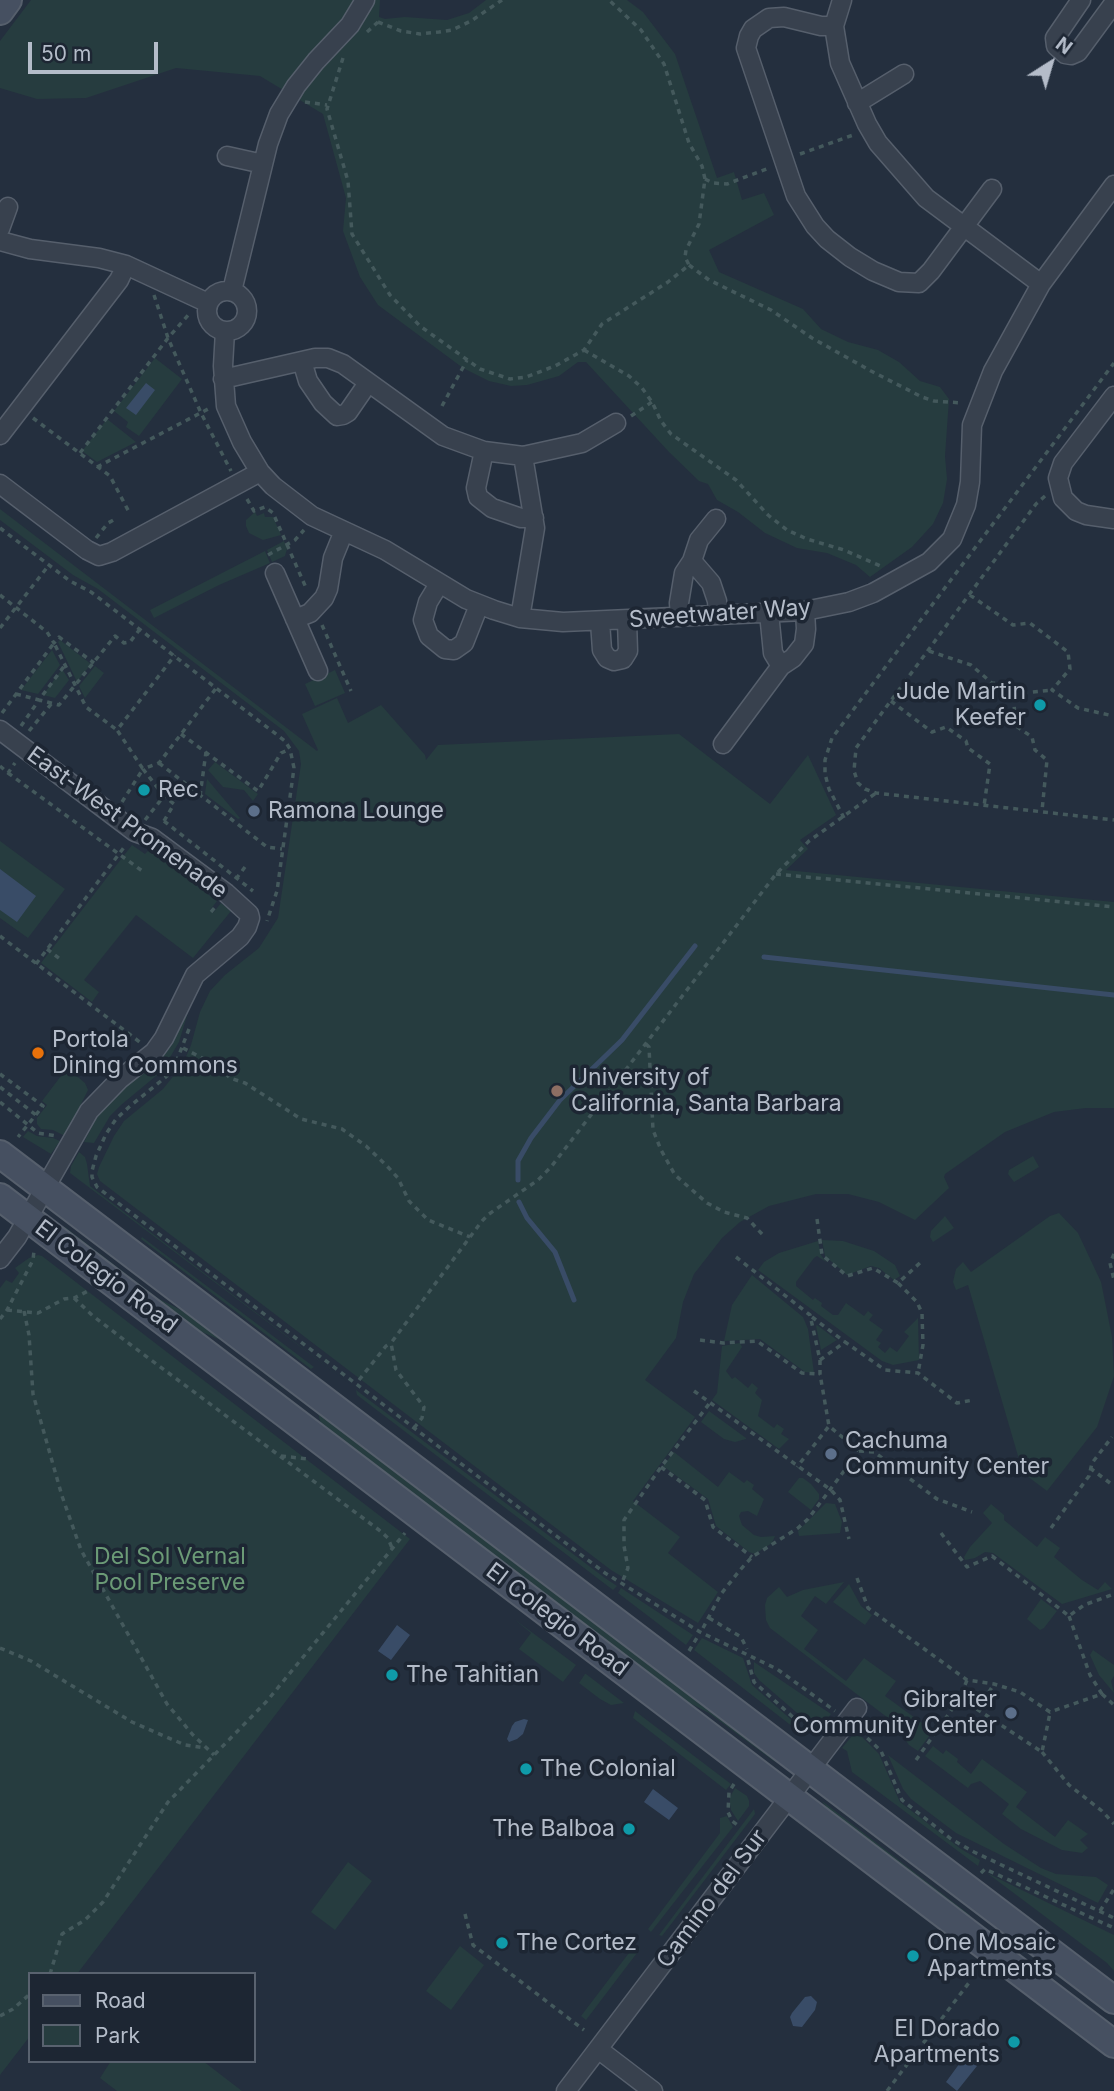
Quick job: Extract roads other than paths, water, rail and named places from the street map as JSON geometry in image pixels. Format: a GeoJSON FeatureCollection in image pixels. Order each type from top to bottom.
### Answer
{"type":"FeatureCollection","features":[{"type":"Feature","properties":{"kind":"main road"},"geometry":{"type":"LineString","coordinates":[[0,11],[8,0]]}},
{"type":"Feature","properties":{"kind":"main road","name":"El Colegio Road"},"geometry":{"type":"LineString","coordinates":[[9,1146],[45,1188],[1114,2000]]}},
{"type":"Feature","properties":{"kind":"main road","name":"El Colegio Road"},"geometry":{"type":"LineString","coordinates":[[0,1197],[1114,2044]]}},
{"type":"Feature","properties":{"kind":"street"},"geometry":{"type":"LineString","coordinates":[[842,0],[834,26],[840,64],[878,143],[914,187],[1041,284]]}},
{"type":"Feature","properties":{"kind":"street"},"geometry":{"type":"LineString","coordinates":[[1081,0],[1055,38],[1056,46],[1065,54],[1078,52],[1114,3]]}},
{"type":"Feature","properties":{"kind":"street"},"geometry":{"type":"LineString","coordinates":[[232,291],[263,164],[279,114],[299,93],[316,61],[340,38],[362,5]]}},
{"type":"Feature","properties":{"kind":"street"},"geometry":{"type":"LineString","coordinates":[[834,26],[774,17],[759,23],[747,41],[746,52],[792,186],[815,226],[850,257],[876,272],[906,284],[922,281],[992,190]]}},
{"type":"Feature","properties":{"kind":"street"},"geometry":{"type":"LineString","coordinates":[[857,103],[904,74]]}},
{"type":"Feature","properties":{"kind":"street"},"geometry":{"type":"LineString","coordinates":[[228,156],[263,164]]}},
{"type":"Feature","properties":{"kind":"street","name":"Sweetwater Way"},"geometry":{"type":"LineString","coordinates":[[225,331],[223,379],[226,406],[242,442],[260,472],[297,507],[385,550],[479,605],[520,618],[563,622],[805,611],[849,602],[873,593],[929,562],[952,539],[966,505],[970,481],[972,425],[1003,349],[1041,284],[1114,185]]}},
{"type":"Feature","properties":{"kind":"street"},"geometry":{"type":"LineString","coordinates":[[0,229],[8,207]]}},
{"type":"Feature","properties":{"kind":"street"},"geometry":{"type":"LineString","coordinates":[[0,241],[30,249],[99,258],[126,265],[208,303]]}},
{"type":"Feature","properties":{"kind":"street"},"geometry":{"type":"LineString","coordinates":[[1,430],[119,280],[126,265]]}},
{"type":"Feature","properties":{"kind":"street"},"geometry":{"type":"LineString","coordinates":[[232,291],[243,298],[247,315],[241,326],[225,331],[210,323],[208,303],[218,293],[232,291]]}},
{"type":"Feature","properties":{"kind":"street"},"geometry":{"type":"LineString","coordinates":[[223,379],[322,357],[335,360],[443,436],[484,451],[523,456],[582,443],[622,421]]}},
{"type":"Feature","properties":{"kind":"street"},"geometry":{"type":"LineString","coordinates":[[302,361],[308,381],[323,403],[337,416],[348,412],[368,383]]}},
{"type":"Feature","properties":{"kind":"street"},"geometry":{"type":"LineString","coordinates":[[1114,396],[1063,463],[1058,478],[1063,498],[1076,511],[1114,519]]}},
{"type":"Feature","properties":{"kind":"street"},"geometry":{"type":"LineString","coordinates":[[484,451],[476,488],[478,496],[492,508],[521,518],[534,518]]}},
{"type":"Feature","properties":{"kind":"street"},"geometry":{"type":"LineString","coordinates":[[520,618],[534,543],[534,518],[523,456]]}},
{"type":"Feature","properties":{"kind":"street"},"geometry":{"type":"LineString","coordinates":[[0,484],[87,550],[99,556],[112,552],[260,472]]}},
{"type":"Feature","properties":{"kind":"street"},"geometry":{"type":"LineString","coordinates":[[680,617],[679,603],[684,573],[692,561],[699,540],[716,519]]}},
{"type":"Feature","properties":{"kind":"street"},"geometry":{"type":"LineString","coordinates":[[295,619],[310,612],[324,598],[333,558],[344,531]]}},
{"type":"Feature","properties":{"kind":"street"},"geometry":{"type":"LineString","coordinates":[[692,561],[711,583],[718,615]]}},
{"type":"Feature","properties":{"kind":"street"},"geometry":{"type":"LineString","coordinates":[[275,573],[318,671]]}},
{"type":"Feature","properties":{"kind":"street"},"geometry":{"type":"LineString","coordinates":[[439,584],[428,602],[423,620],[429,636],[445,649],[454,650],[464,643],[479,605]]}},
{"type":"Feature","properties":{"kind":"street"},"geometry":{"type":"LineString","coordinates":[[723,744],[781,666],[793,658],[804,644],[805,611]]}},
{"type":"Feature","properties":{"kind":"street"},"geometry":{"type":"LineString","coordinates":[[769,613],[773,653],[781,666]]}},
{"type":"Feature","properties":{"kind":"street"},"geometry":{"type":"LineString","coordinates":[[600,622],[602,650],[607,658],[614,661],[623,659],[628,651],[627,621]]}},
{"type":"Feature","properties":{"kind":"street","name":"East-West Promenade"},"geometry":{"type":"LineString","coordinates":[[8,732],[135,832],[152,838],[226,893],[257,923],[194,975],[154,1052],[93,1105],[45,1188]]}},
{"type":"Feature","properties":{"kind":"street"},"geometry":{"type":"LineString","coordinates":[[0,1259],[45,1188]]}},
{"type":"Feature","properties":{"kind":"street","name":"Camino del Sur"},"geometry":{"type":"LineString","coordinates":[[566,2091],[857,1708]]}},
{"type":"Feature","properties":{"kind":"street"},"geometry":{"type":"LineString","coordinates":[[598,2049],[653,2091]]}},
{"type":"Feature","properties":{"kind":"water"},"geometry":{"type":"Polygon","coordinates":[[[146,383],[155,390],[136,415],[126,408],[146,383]]]}},
{"type":"Feature","properties":{"kind":"water"},"geometry":{"type":"Polygon","coordinates":[[[0,869],[36,896],[17,922],[0,910],[0,869]]]}},
{"type":"Feature","properties":{"kind":"water"},"geometry":{"type":"Polygon","coordinates":[[[397,1625],[410,1635],[391,1660],[378,1651],[397,1625]]]}},
{"type":"Feature","properties":{"kind":"water"},"geometry":{"type":"Polygon","coordinates":[[[524,1719],[528,1720],[523,1734],[509,1742],[507,1739],[512,1726],[524,1719]]]}},
{"type":"Feature","properties":{"kind":"water"},"geometry":{"type":"Polygon","coordinates":[[[653,1789],[678,1808],[669,1820],[644,1802],[653,1789]]]}},
{"type":"Feature","properties":{"kind":"water"},"geometry":{"type":"Polygon","coordinates":[[[811,1996],[817,2002],[815,2010],[802,2027],[793,2026],[790,2017],[792,2013],[805,1997],[811,1996]]]}},
{"type":"Feature","properties":{"kind":"water"},"geometry":{"type":"Polygon","coordinates":[[[965,2056],[972,2056],[977,2066],[957,2091],[946,2082],[965,2056]]]}},
{"type":"Feature","properties":{"kind":"waterway"},"geometry":{"type":"LineString","coordinates":[[518,1180],[518,1161],[531,1138],[560,1100],[622,1040],[695,946]]}},
{"type":"Feature","properties":{"kind":"waterway"},"geometry":{"type":"LineString","coordinates":[[764,957],[1114,995]]}},
{"type":"Feature","properties":{"kind":"waterway"},"geometry":{"type":"LineString","coordinates":[[519,1202],[527,1218],[555,1252],[574,1300]]}},
{"type":"Feature","properties":{"kind":"place","name":"Jude Martin Keefer"},"geometry":{"type":"Point","coordinates":[1040,705]}},
{"type":"Feature","properties":{"kind":"place","name":"Rec"},"geometry":{"type":"Point","coordinates":[144,790]}},
{"type":"Feature","properties":{"kind":"place","name":"Ramona Lounge"},"geometry":{"type":"Point","coordinates":[254,811]}},
{"type":"Feature","properties":{"kind":"place","name":"Portola Dining Commons"},"geometry":{"type":"Point","coordinates":[38,1053]}},
{"type":"Feature","properties":{"kind":"place","name":"University of California, Santa Barbara"},"geometry":{"type":"Point","coordinates":[557,1091]}},
{"type":"Feature","properties":{"kind":"place","name":"Cachuma Community Center"},"geometry":{"type":"Point","coordinates":[831,1454]}},
{"type":"Feature","properties":{"kind":"place","name":"The Tahitian"},"geometry":{"type":"Point","coordinates":[392,1675]}},
{"type":"Feature","properties":{"kind":"place","name":"Gibralter Community Center"},"geometry":{"type":"Point","coordinates":[1011,1713]}},
{"type":"Feature","properties":{"kind":"place","name":"The Colonial"},"geometry":{"type":"Point","coordinates":[526,1769]}},
{"type":"Feature","properties":{"kind":"place","name":"The Balboa"},"geometry":{"type":"Point","coordinates":[629,1829]}},
{"type":"Feature","properties":{"kind":"place","name":"The Cortez"},"geometry":{"type":"Point","coordinates":[502,1943]}},
{"type":"Feature","properties":{"kind":"place","name":"One Mosaic Apartments"},"geometry":{"type":"Point","coordinates":[913,1956]}},
{"type":"Feature","properties":{"kind":"place","name":"El Dorado Apartments"},"geometry":{"type":"Point","coordinates":[1014,2042]}},
{"type":"Feature","properties":{"kind":"park label","name":"Del Sol Vernal Pool Preserve"},"geometry":{"type":"Point","coordinates":[170,1570]}}]}
